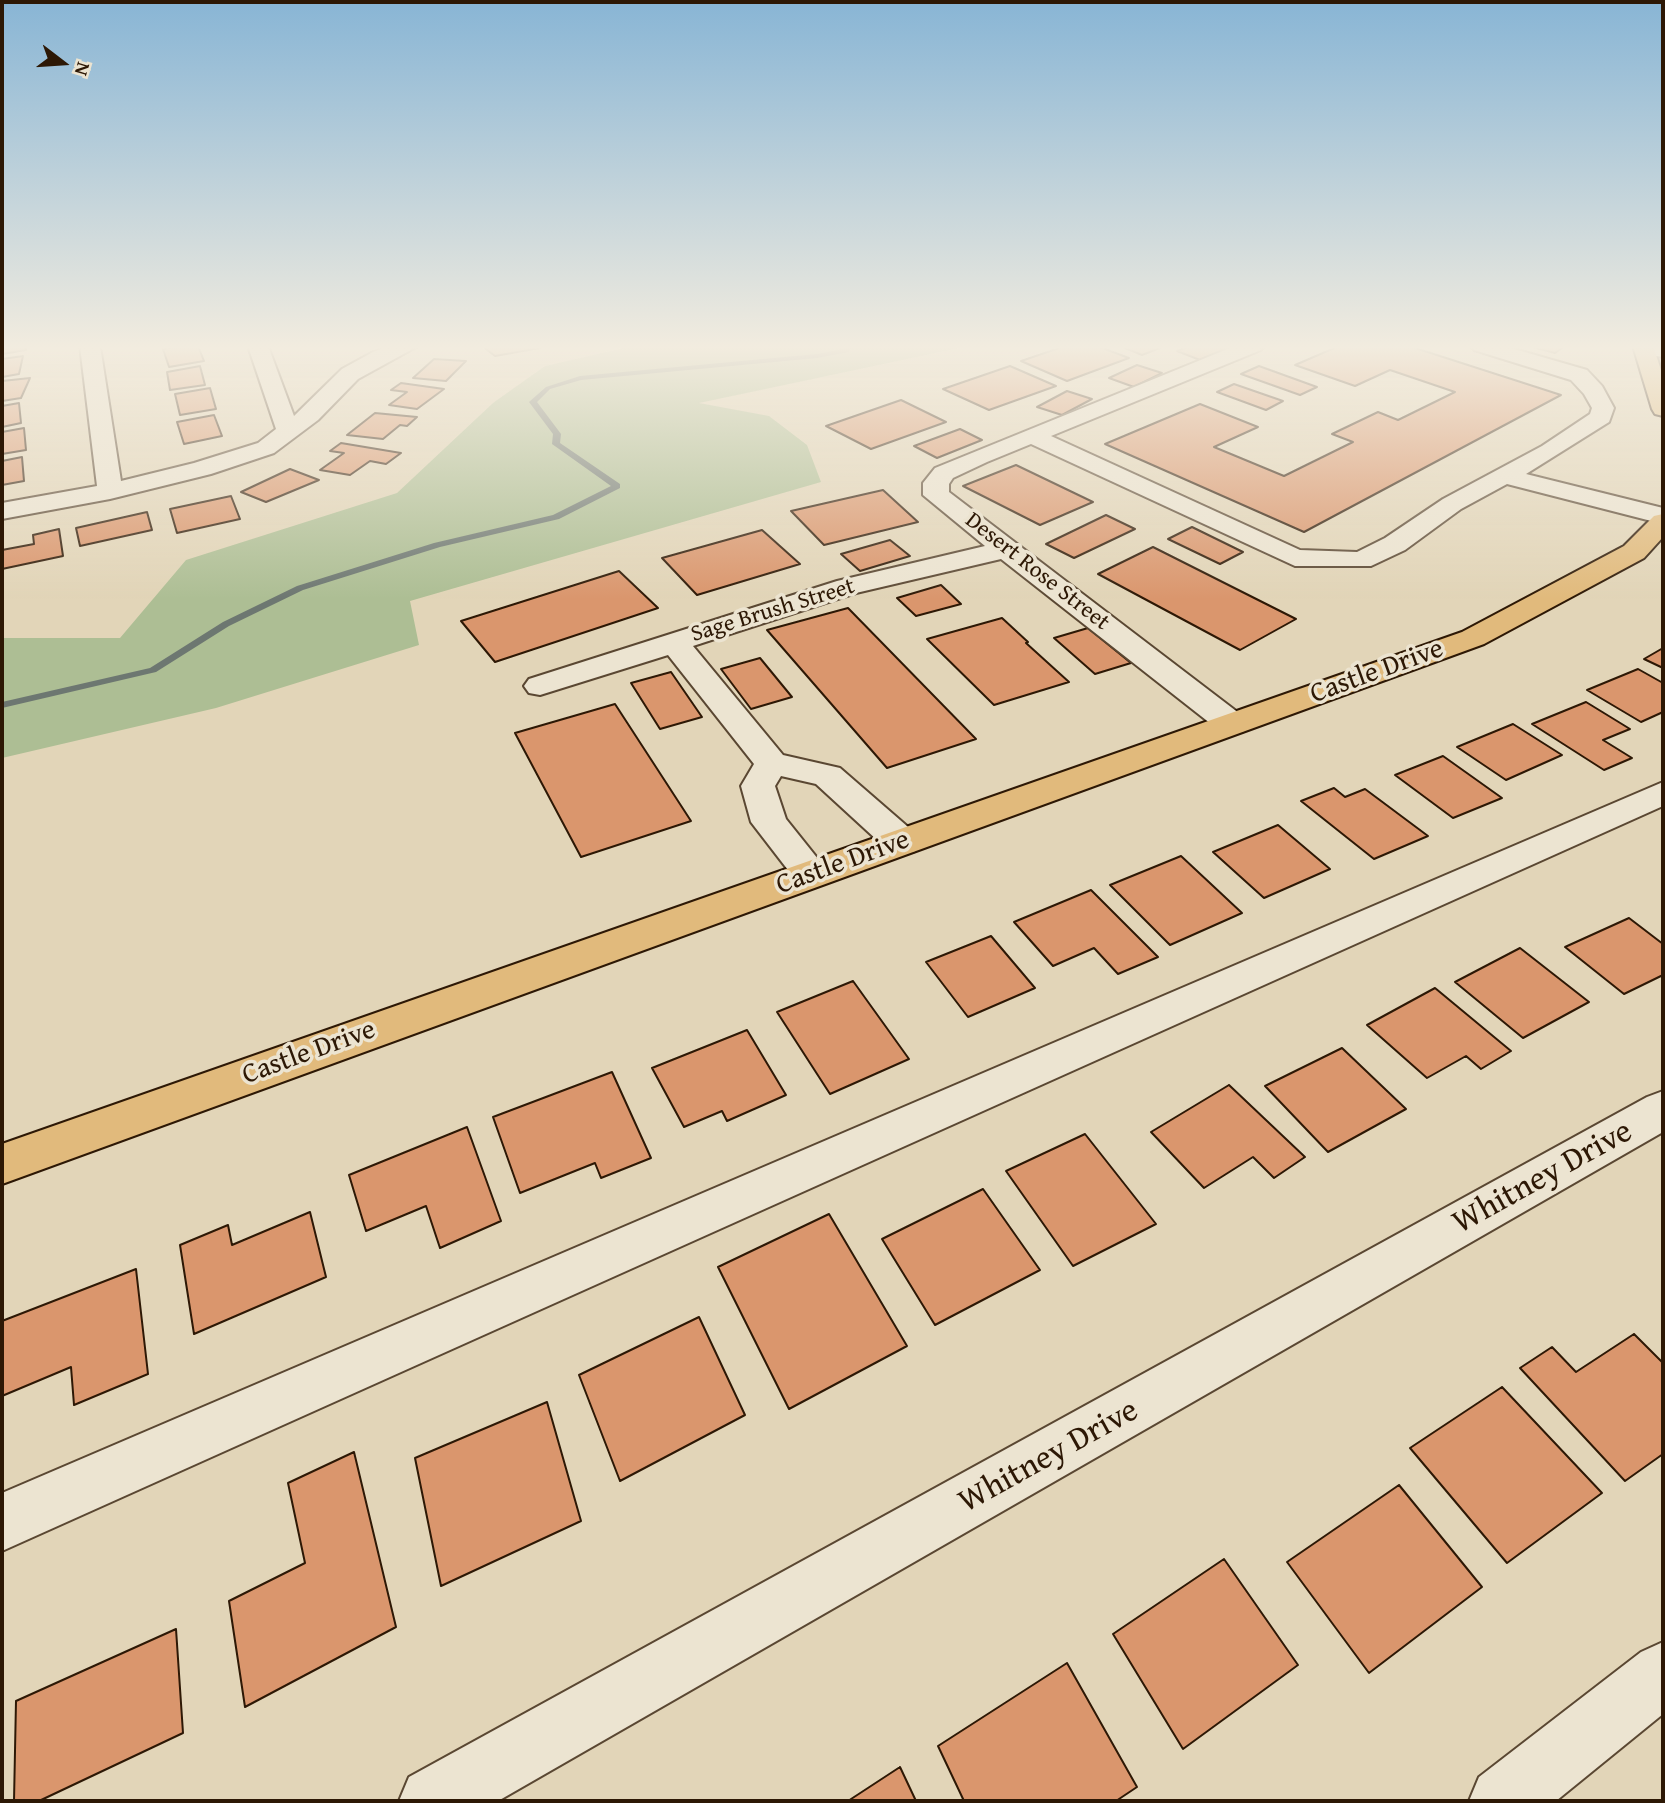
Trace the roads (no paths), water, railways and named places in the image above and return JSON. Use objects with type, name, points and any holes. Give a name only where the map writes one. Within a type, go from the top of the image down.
[{"type":"main road","name":"Castle Drive","points":[[2,1164],[1473,638],[1634,552],[1663,522]]},
{"type":"street","points":[[102,430],[110,491]]},
{"type":"street","points":[[1032,436],[1046,430]]},
{"type":"street","points":[[1032,436],[1229,525],[1294,558],[1325,562],[1361,561],[1395,544],[1452,504],[1585,430]]},
{"type":"street","points":[[2,511],[110,491],[202,469],[266,448],[288,431]]},
{"type":"street","name":"Desert Rose Street","points":[[1032,436],[944,473],[936,483],[936,495],[1232,724]]},
{"type":"street","points":[[1514,471],[1643,513],[1663,514]]},
{"type":"street","name":"Sage Brush Street","points":[[540,686],[847,587],[1009,549]]},
{"type":"street","points":[[673,641],[771,763],[828,776],[902,842]]},
{"type":"street","points":[[771,763],[758,786],[769,822],[811,874]]},
{"type":"street","points":[[2,1522],[1663,793]]},
{"type":"street","name":"Whitney Drive","points":[[433,1801],[1663,1110]]},
{"type":"street","points":[[1503,1801],[1663,1674]]},
{"type":"waterway","points":[[2,705],[153,670],[226,624],[300,588],[437,545],[556,517],[617,486],[556,444],[557,434],[554,430]]}]
